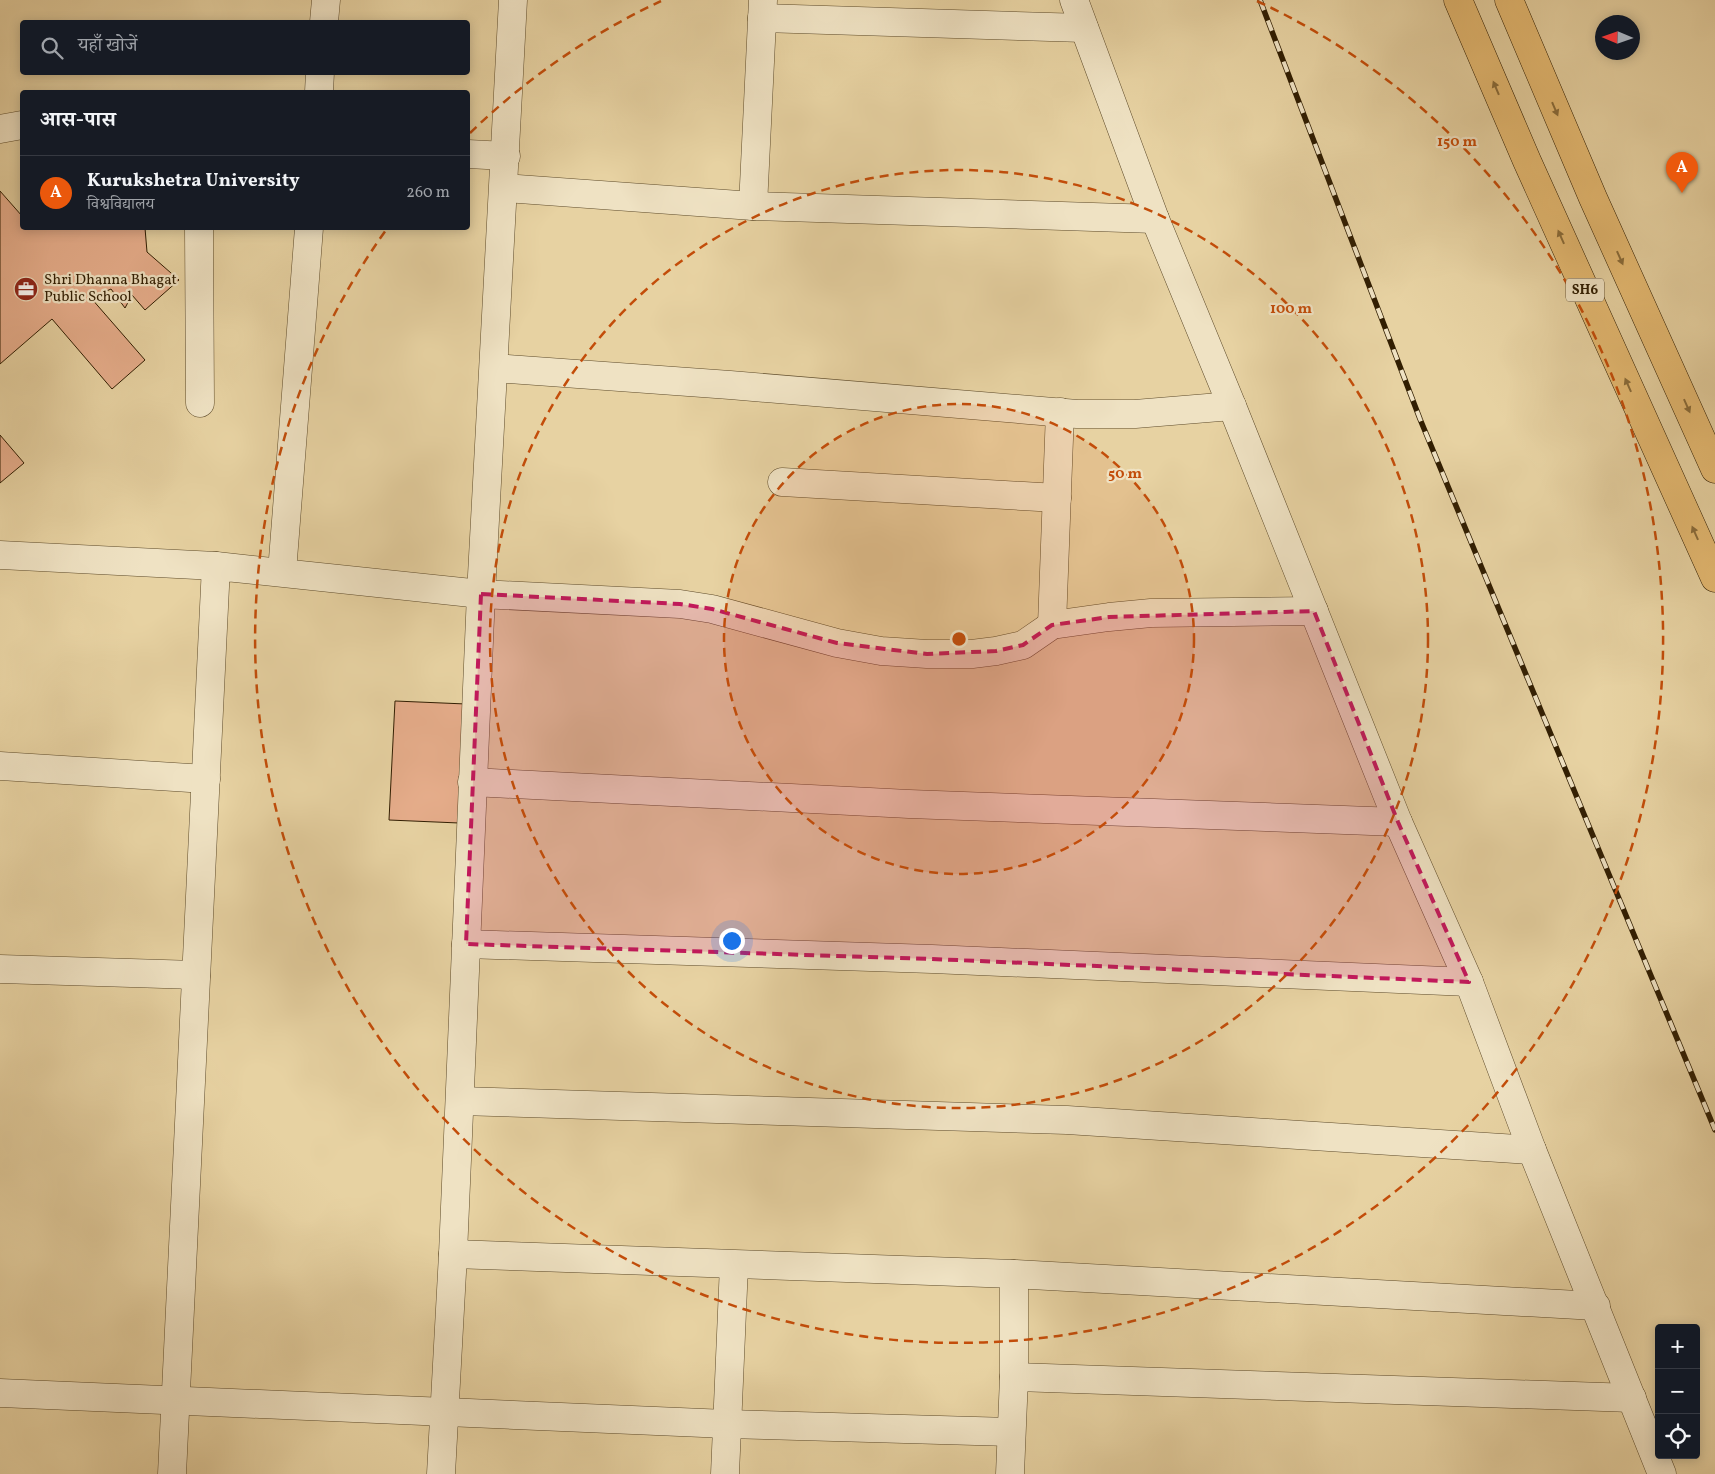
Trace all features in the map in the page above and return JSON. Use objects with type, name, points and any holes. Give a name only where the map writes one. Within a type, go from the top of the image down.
[{"type":"main road","name":"SH6","points":[[1458,0],[1527,161],[1715,578]]},
{"type":"main road","points":[[1509,0],[1593,198],[1715,469]]},
{"type":"street","points":[[324,20],[326,0]]},
{"type":"street","points":[[441,1474],[460,1101],[481,594],[513,0]]},
{"type":"street","points":[[1074,0],[1155,219],[1232,406],[1398,822],[1469,982],[1532,1150],[1662,1474]]},
{"type":"street","points":[[753,206],[762,9],[1084,28]]},
{"type":"street","points":[[319,90],[320,75]]},
{"type":"street","points":[[0,129],[20,125]]},
{"type":"street","points":[[470,154],[506,156]]},
{"type":"street","points":[[504,188],[753,206],[1155,219]]},
{"type":"street","points":[[199,230],[200,403]]},
{"type":"street","points":[[282,572],[309,230]]},
{"type":"street","points":[[494,368],[1060,412],[1135,414],[1232,406]]},
{"type":"street","points":[[1052,625],[1060,412]]},
{"type":"street","points":[[782,482],[1057,498]]},
{"type":"street","points":[[0,555],[216,566],[481,594],[680,604],[712,608],[837,643],[881,651],[927,654],[972,654],[996,651],[1023,645],[1052,625],[1108,617],[1151,614],[1314,611]]},
{"type":"street","points":[[172,1474],[216,566]]},
{"type":"street","points":[[0,766],[206,780]]},
{"type":"street","points":[[472,782],[909,804],[1398,822]]},
{"type":"street","points":[[466,944],[932,959],[1469,982]]},
{"type":"street","points":[[0,969],[196,974]]},
{"type":"street","points":[[460,1101],[1066,1120],[1532,1150]]},
{"type":"street","points":[[453,1254],[1014,1274],[1596,1306]]},
{"type":"street","points":[[725,1474],[734,1265]]},
{"type":"street","points":[[1010,1474],[1014,1377],[1014,1274]]},
{"type":"street","points":[[1014,1377],[1632,1398]]},
{"type":"street","points":[[0,1393],[727,1424],[1011,1432]]},
{"type":"highlighted area","points":[[481,594],[680,604],[712,609],[837,643],[927,654],[996,651],[1023,645],[1052,625],[1109,617],[1314,611],[1398,822],[1469,982],[932,959],[466,944]]},
{"type":"building","points":[[0,191],[20,214],[20,230],[145,230],[147,252],[179,280],[145,310],[132,295],[125,308],[111,289],[91,298],[145,360],[112,389],[52,319],[0,364]]},
{"type":"building","points":[[0,435],[24,463],[0,483]]},
{"type":"building","points":[[395,701],[466,704],[459,823],[389,820]]},
{"type":"railway","points":[[1260,0],[1420,419],[1715,1130]]},
{"type":"place","name":"Kurukshetra University","points":[[1682,193]]},
{"type":"place","name":"Shri Dhanna Bhagat Public School","points":[[26,289]]}]
